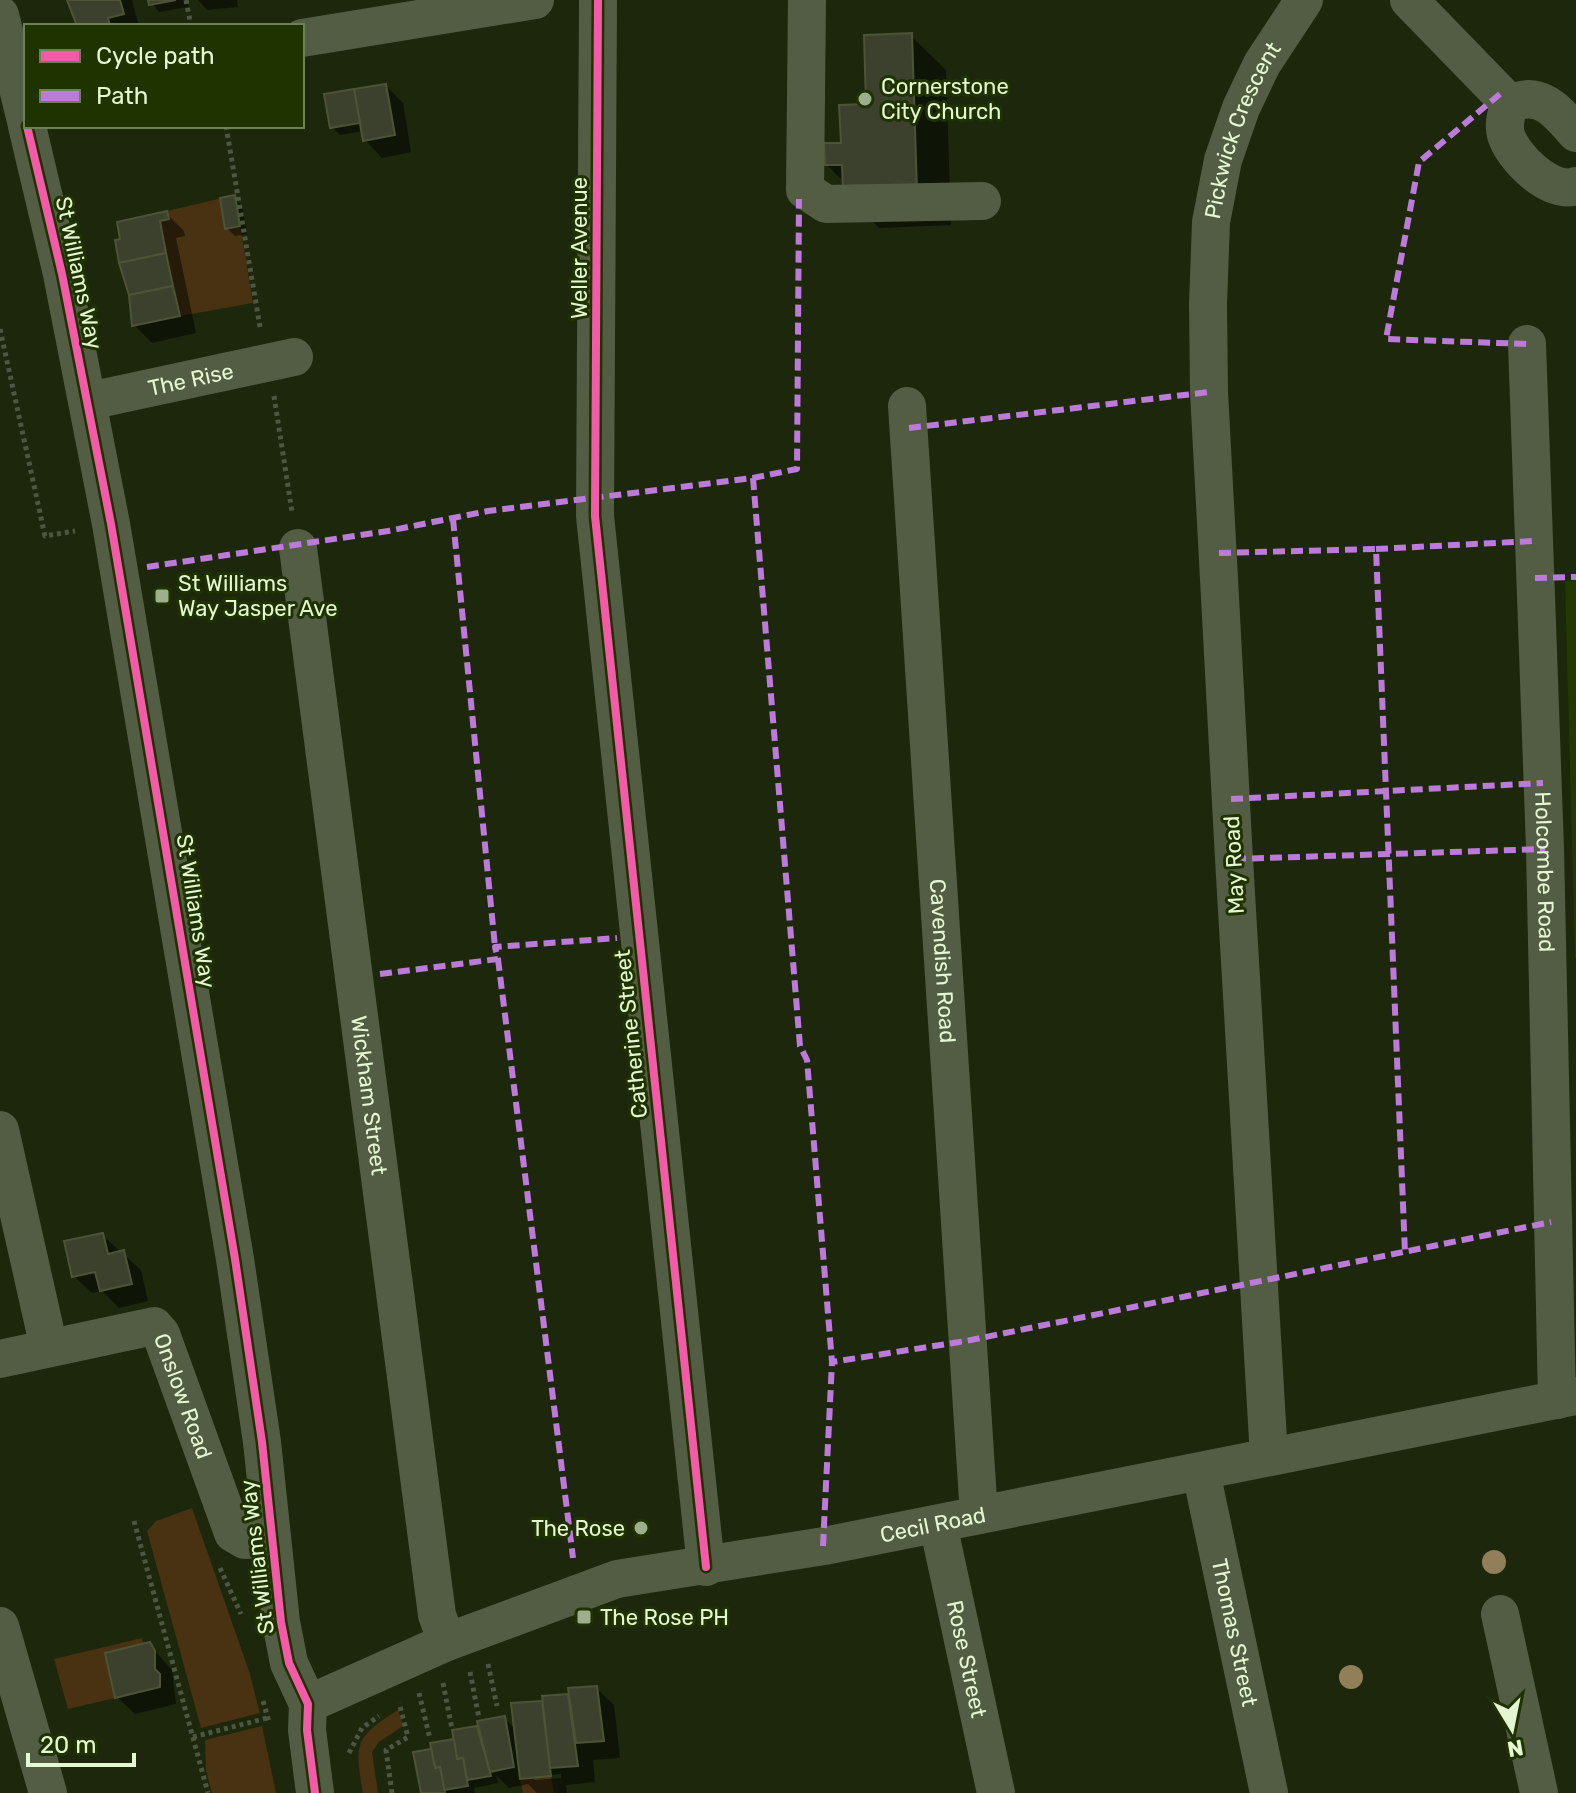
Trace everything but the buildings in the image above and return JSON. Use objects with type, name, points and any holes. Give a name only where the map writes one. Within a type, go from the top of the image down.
[{"type":"street","points":[[304,38],[535,0]]},
{"type":"street","name":"Weller Avenue","points":[[595,497],[598,0]]},
{"type":"street","points":[[807,0],[805,190],[826,204],[982,201]]},
{"type":"street","name":"Pickwick Crescent","points":[[1209,272],[1215,190],[1232,133],[1262,64],[1304,0]]},
{"type":"street","points":[[1409,0],[1510,104]]},
{"type":"street","name":"St Williams Way","points":[[0,15],[24,104]]},
{"type":"street","points":[[1510,104],[1527,99],[1544,102],[1576,133]]},
{"type":"street","points":[[1510,104],[1505,125],[1511,145],[1551,186],[1563,189],[1576,186]]},
{"type":"street","name":"St Williams Way","points":[[29,128],[89,401],[111,524],[235,1259],[288,1658],[308,1704]]},
{"type":"street","name":"May Road","points":[[1209,272],[1209,392],[1269,1457]]},
{"type":"street","name":"Holcombe Road","points":[[1527,344],[1566,1398]]},
{"type":"street","name":"The Rise","points":[[89,401],[276,361]]},
{"type":"street","name":"Cavendish Road","points":[[907,406],[979,1515]]},
{"type":"street","name":"Catherine Street","points":[[595,497],[706,1567]]},
{"type":"street","name":"Wickham Street","points":[[295,533],[437,1615],[451,1668]]},
{"type":"street","points":[[0,1130],[49,1348]]},
{"type":"street","name":"Onslow Road","points":[[0,1359],[156,1328],[233,1533],[245,1540],[272,1539]]},
{"type":"street","name":"Cecil Road","points":[[308,1704],[451,1668],[605,1582],[706,1567],[938,1524],[1566,1398]]},
{"type":"street","name":"Thomas Street","points":[[1201,1472],[1269,1793]]},
{"type":"street","name":"Rose Street","points":[[938,1524],[996,1793]]},
{"type":"street","points":[[1500,1614],[1539,1793]]},
{"type":"street","points":[[0,1626],[48,1793]]},
{"type":"street","points":[[308,1704],[307,1730],[315,1793]]},
{"type":"path","points":[[186,0],[191,24]]},
{"type":"path","points":[[226,128],[276,361],[295,533]]},
{"type":"path","points":[[0,329],[45,536],[111,524]]},
{"type":"path","points":[[134,1521],[208,1793]]},
{"type":"path","points":[[215,1559],[231,1586],[244,1624]]},
{"type":"path","points":[[430,1739],[416,1693],[451,1668],[488,1657],[497,1706]]},
{"type":"path","points":[[451,1668],[479,1718]]},
{"type":"path","points":[[451,1668],[452,1729]]},
{"type":"path","points":[[193,1737],[267,1718],[261,1690]]},
{"type":"path","points":[[348,1760],[362,1728],[406,1699]]},
{"type":"path","points":[[392,1793],[386,1750],[408,1737],[399,1703]]},
{"type":"shaded area","points":[[235,195],[253,303],[180,316],[160,221],[169,219],[167,211]]},
{"type":"shaded area","points":[[1565,581],[1576,581],[1576,958],[1575,958]]},
{"type":"shaded area","points":[[192,1508],[249,1671],[260,1713],[201,1728],[147,1531],[156,1521]]},
{"type":"shaded area","points":[[142,1638],[143,1644],[105,1653],[115,1698],[68,1709],[54,1659]]},
{"type":"shaded area","points":[[398,1710],[403,1726],[379,1742],[372,1752],[378,1793],[363,1793],[359,1763],[361,1743],[373,1727]]},
{"type":"shaded area","points":[[262,1726],[276,1793],[212,1793],[206,1770],[205,1740]]},
{"type":"shaded area","points":[[551,1776],[554,1793],[523,1793],[520,1779]]},
{"type":"marked path","points":[[1500,94],[1419,162],[1386,339],[1527,344]]},
{"type":"marked path","points":[[147,567],[388,531],[488,511],[753,478],[797,469],[799,199]]},
{"type":"marked path","points":[[909,428],[1209,392]]},
{"type":"marked path","points":[[753,478],[800,1046],[807,1060],[832,1362],[966,1341],[1551,1222]]},
{"type":"marked path","points":[[453,519],[495,947]]},
{"type":"marked path","points":[[1376,549],[1534,541]]},
{"type":"marked path","points":[[1219,553],[1376,549],[1405,1253]]},
{"type":"marked path","points":[[1535,578],[1576,577]]},
{"type":"marked path","points":[[1231,799],[1543,783]]},
{"type":"marked path","points":[[1234,859],[1545,849]]},
{"type":"marked path","points":[[380,974],[498,959],[495,947],[617,938]]},
{"type":"marked path","points":[[498,959],[573,1558]]},
{"type":"marked path","points":[[823,1546],[832,1362]]},
{"type":"cycle path","points":[[598,0],[595,516],[706,1567]]},
{"type":"cycle path","points":[[27,128],[62,274],[111,524],[235,1259],[262,1442],[281,1622],[289,1663],[308,1704],[307,1730],[315,1793]]},
{"type":"place","name":"Cornerstone City Church","points":[[865,99]]},
{"type":"place","name":"St Williams Way Jasper Ave","points":[[162,596]]},
{"type":"place","name":"The Rose","points":[[641,1528]]},
{"type":"place","name":"The Rose PH","points":[[584,1617]]}]
